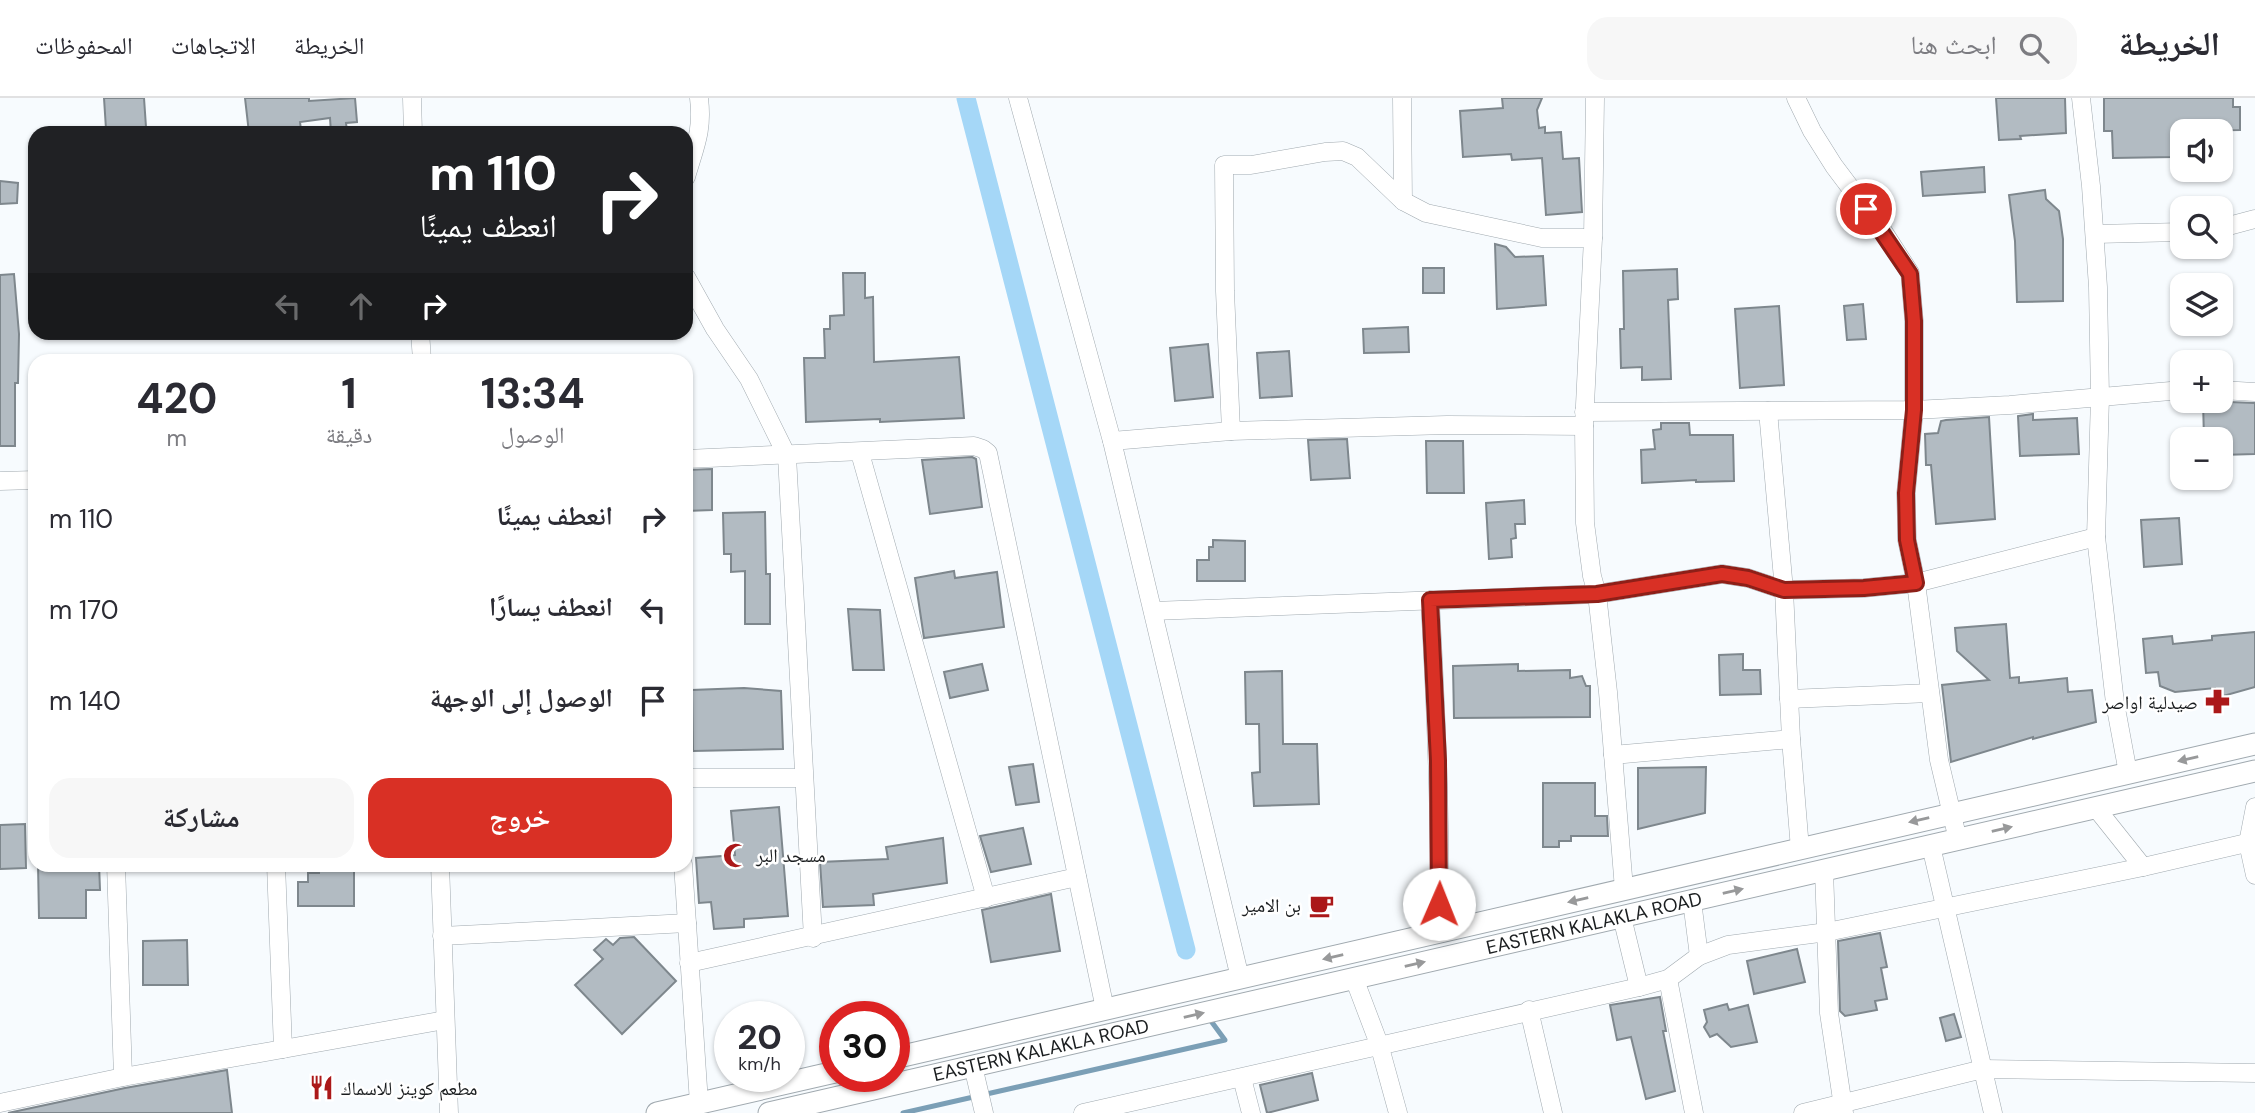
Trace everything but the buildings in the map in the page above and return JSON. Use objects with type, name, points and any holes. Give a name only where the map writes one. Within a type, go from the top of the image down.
[{"type":"street","points":[[412,98],[413,126]]},
{"type":"street","points":[[693,157],[698,143],[701,116],[699,98]]},
{"type":"street","points":[[1018,98],[1112,441],[1240,978]]},
{"type":"street","points":[[1402,98],[1402,201]]},
{"type":"street","points":[[1595,98],[1593,238],[1584,419],[1585,523],[1597,594],[1624,889]]},
{"type":"street","points":[[1796,98],[1812,131],[1834,166],[1910,274],[1914,321],[1914,410],[1906,493],[1907,540],[1916,583],[1940,760],[1958,840]]},
{"type":"street","points":[[2081,98],[2095,234],[2100,397],[2096,537],[2115,703],[2128,773]]},
{"type":"street","points":[[1231,431],[1225,291],[1224,165],[1251,165],[1343,151],[1357,158],[1402,201],[1426,213],[1542,239],[1593,238]]},
{"type":"street","points":[[2233,225],[2255,219]]},
{"type":"street","points":[[2095,234],[2170,232]]},
{"type":"street","points":[[693,290],[715,329],[749,379],[787,456],[813,937]]},
{"type":"street","points":[[1112,441],[1231,431],[1768,411],[1914,410],[2170,391]]},
{"type":"street","points":[[2233,391],[2255,392]]},
{"type":"street","points":[[1768,411],[1784,590],[1791,740],[1800,849]]},
{"type":"street","points":[[693,459],[974,446],[988,453],[1105,1009]]},
{"type":"street","points":[[860,453],[986,898]]},
{"type":"street","points":[[0,481],[28,481]]},
{"type":"street","points":[[1153,611],[1597,594],[1722,574],[1748,578],[1784,590],[1864,588],[1916,583],[2096,537]]},
{"type":"street","points":[[1430,600],[1439,774],[1439,932]]},
{"type":"street","points":[[1789,699],[1930,693]]},
{"type":"street","points":[[1613,755],[1791,740]]},
{"type":"street","name":"EASTERN KALAKLA ROAD","points":[[910,1054],[2255,744]]},
{"type":"street","name":"EASTERN KALAKLA ROAD","points":[[769,1113],[825,1107],[973,1066],[2255,771]]},
{"type":"street","points":[[693,778],[804,778]]},
{"type":"street","points":[[2255,807],[2252,842],[2255,875]]},
{"type":"street","points":[[2096,808],[2143,867]]},
{"type":"street","points":[[1083,1113],[1103,1111],[1379,1044],[1639,987],[1668,979],[1699,956],[1728,945],[1826,932],[2252,842]]},
{"type":"street","points":[[1931,846],[1993,1113]]},
{"type":"street","points":[[1824,870],[1829,1013],[1843,1108]]},
{"type":"street","points":[[116,872],[123,1077]]},
{"type":"street","points":[[276,872],[283,1049]]},
{"type":"street","points":[[440,872],[449,1113]]},
{"type":"street","points":[[684,872],[699,1103]]},
{"type":"street","points":[[690,963],[1077,877]]},
{"type":"street","points":[[1692,901],[1699,956]]},
{"type":"street","points":[[1622,917],[1639,987]]},
{"type":"street","points":[[442,936],[687,923]]},
{"type":"street","points":[[1354,978],[1379,1044],[1398,1113]]},
{"type":"street","points":[[1668,979],[1694,1113]]},
{"type":"street","points":[[1529,1010],[1553,1113]]},
{"type":"street","points":[[0,1103],[123,1077],[445,1020]]},
{"type":"street","points":[[973,1066],[984,1113]]},
{"type":"street","points":[[1803,1113],[1843,1108],[1983,1069],[2255,1073]]},
{"type":"street","points":[[657,1113],[819,1076]]},
{"type":"street","points":[[1242,1077],[1251,1113]]},
{"type":"waterway","points":[[966,98],[1186,950]]},
{"type":"waterway","points":[[903,1113],[1225,1040],[1211,1021]]},
{"type":"place","name":"صيدلية اواصر","points":[[2218,702]]},
{"type":"place","name":"مسجد البر","points":[[736,855]]},
{"type":"place","name":"بن الامير","points":[[1321,905]]},
{"type":"place","name":"مطعم كوينز للاسماك","points":[[321,1088]]},
{"type":"route","points":[[1439,904],[1438,761],[1430,600],[1597,594],[1722,574],[1748,578],[1784,590],[1864,588],[1916,583],[1907,540],[1906,493],[1914,410],[1914,321],[1910,274],[1866,209]]}]
